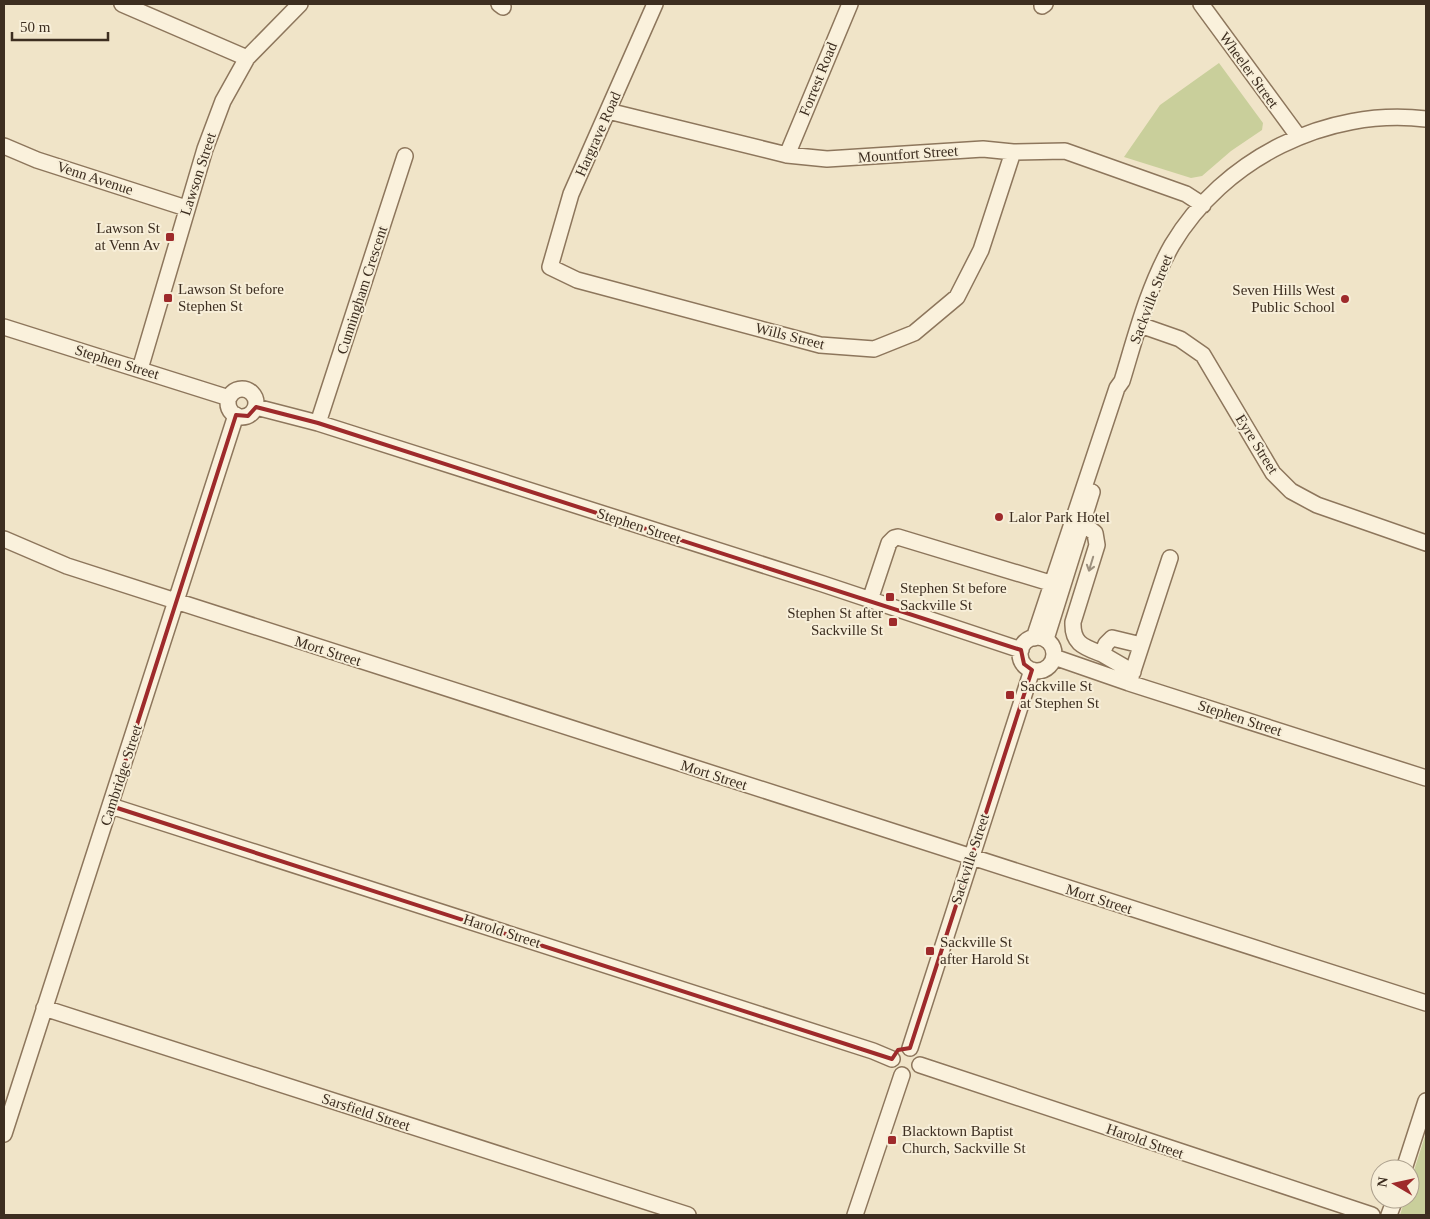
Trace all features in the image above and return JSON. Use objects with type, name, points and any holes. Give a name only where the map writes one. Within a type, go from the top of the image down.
[{"type":"street","points":[[122,4],[247,58]]},
{"type":"street","name":"Lawson Street","points":[[140,369],[204,149],[223,101],[247,58],[300,4]]},
{"type":"street","name":"Hargrave Road","points":[[550,267],[571,194],[655,4]]},
{"type":"street","name":"Forrest Road","points":[[787,155],[850,4]]},
{"type":"street","name":"Wheeler Street","points":[[1201,4],[1298,136]]},
{"type":"street","name":"Mountfort Street","points":[[608,111],[787,155],[826,159],[983,149],[1013,152],[1065,151],[1186,194],[1203,205]]},
{"type":"street","name":"Sackville Street","points":[[1040,638],[1116,388],[1122,380],[1156,278],[1172,246],[1203,205],[1245,166],[1298,136],[1354,121],[1393,118],[1426,119]]},
{"type":"street","name":"Venn Avenue","points":[[4,146],[36,160],[186,208]]},
{"type":"street","name":"Wills Street","points":[[550,267],[577,280],[820,345],[874,349],[914,333],[958,297],[981,250],[1013,152]]},
{"type":"street","name":"Cunningham Crescent","points":[[318,423],[405,156]]},
{"type":"street","name":"Eyre Street","points":[[1140,325],[1180,339],[1203,355],[1273,473],[1291,491],[1317,505],[1426,543]]},
{"type":"street","name":"Stephen Street","points":[[4,327],[230,398]]},
{"type":"street","name":"Sackville Street","points":[[1056,585],[1082,523],[1123,390],[1122,380]]},
{"type":"street","points":[[246,389],[255,398],[256,407],[248,416],[236,415],[229,407],[230,398],[237,390],[246,389]]},
{"type":"street","name":"Stephen Street","points":[[256,407],[318,423],[1021,650]]},
{"type":"street","name":"Cambridge Street","points":[[5,1127],[111,806],[236,415]]},
{"type":"street","points":[[1082,523],[1095,533],[1097,545],[1073,622],[1075,640],[1080,646],[1102,654],[1131,677],[1170,558]]},
{"type":"street","name":"Mort Street","points":[[4,538],[67,566],[176,602],[1426,1003]]},
{"type":"street","points":[[870,600],[889,543],[894,538],[1056,585]]},
{"type":"street","points":[[1040,638],[1053,647],[1054,657],[1046,669],[1032,670],[1022,660],[1021,650],[1026,642],[1040,638]]},
{"type":"street","points":[[1102,654],[1106,644],[1112,638],[1141,645]]},
{"type":"street","name":"Stephen Street","points":[[1054,657],[1131,677],[1426,778]]},
{"type":"street","name":"Sackville Street","points":[[910,1048],[970,857],[1032,670]]},
{"type":"street","name":"Harold Street","points":[[111,806],[873,1051],[892,1059]]},
{"type":"street","name":"Sarsfield Street","points":[[44,1008],[688,1215]]},
{"type":"street","points":[[910,1048],[917,1053],[920,1064],[915,1072],[902,1076],[895,1071],[892,1059],[898,1050],[910,1048]]},
{"type":"street","name":"Harold Street","points":[[920,1064],[1372,1215]]},
{"type":"street","points":[[855,1215],[902,1076]]},
{"type":"street","points":[[1407,1159],[1426,1101]]},
{"type":"highlighted area","points":[[256,407],[318,423],[1021,650],[1024,664],[1032,670],[910,1048],[898,1050],[892,1059],[111,806],[236,415],[248,416]]},
{"type":"green space","points":[[1219,63],[1263,123],[1262,130],[1231,151],[1202,176],[1191,178],[1124,157],[1160,105]]},
{"type":"green space","points":[[1426,1133],[1426,1215],[1400,1215],[1402,1209],[1420,1209],[1420,1159],[1418,1159]]},
{"type":"place","name":"Lawson St at Venn Av","points":[[170,237]]},
{"type":"place","name":"Lawson St before Stephen St","points":[[168,298]]},
{"type":"place","name":"Seven Hills West Public School","points":[[1345,299]]},
{"type":"place","name":"Lalor Park Hotel","points":[[999,517]]},
{"type":"place","name":"Stephen St before Sackville St","points":[[890,597]]},
{"type":"place","name":"Stephen St after Sackville St","points":[[893,622]]},
{"type":"place","name":"Sackville St at Stephen St","points":[[1010,695]]},
{"type":"place","name":"Sackville St after Harold St","points":[[930,951]]},
{"type":"place","name":"Blacktown Baptist Church, Sackville St","points":[[892,1140]]}]
